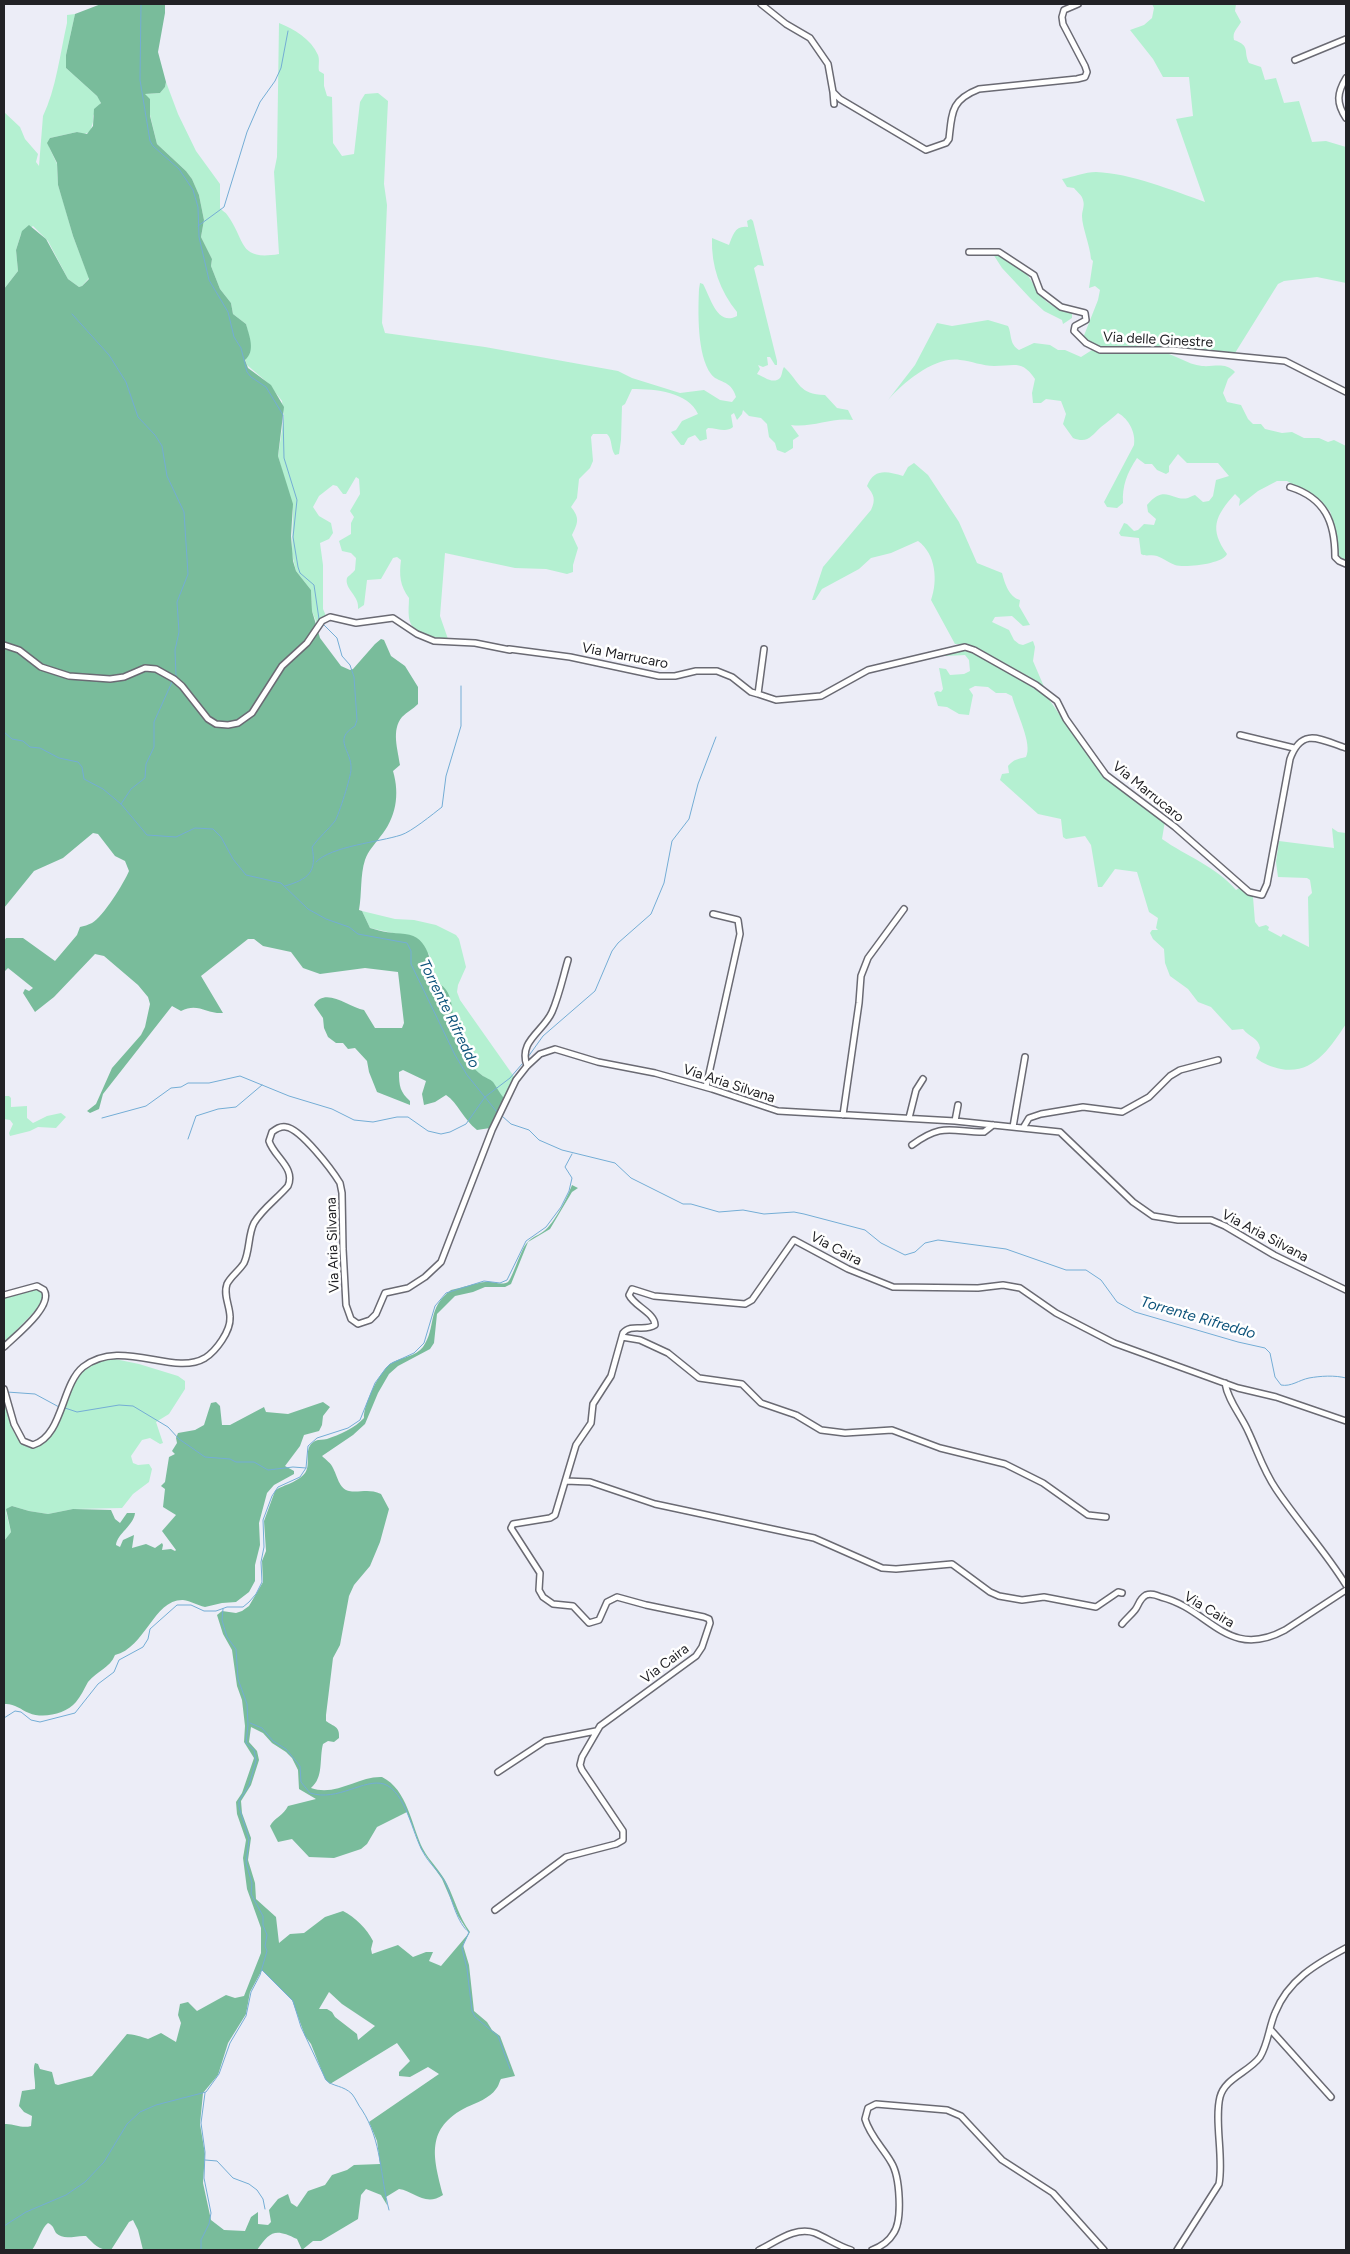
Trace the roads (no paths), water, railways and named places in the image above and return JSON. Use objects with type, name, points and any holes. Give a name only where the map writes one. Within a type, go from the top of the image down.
[{"type":"street","points":[[761,4],[786,24],[810,38],[828,64],[834,104]]},
{"type":"street","points":[[833,92],[840,99],[919,147],[926,150],[934,148],[946,143],[949,139],[954,108],[967,94],[979,89],[1084,77],[1087,72],[1085,66],[1063,24],[1062,17],[1064,10],[1078,4]]},
{"type":"street","points":[[1295,60],[1307,57],[1346,39]]},
{"type":"street","points":[[1346,78],[1339,93],[1338,101],[1346,118]]},
{"type":"street","name":"Via delle Ginestre","points":[[969,252],[999,252],[1034,275],[1040,291],[1061,307],[1085,313],[1086,320],[1075,326],[1074,331],[1092,347],[1106,351],[1172,350],[1285,361],[1346,392]]},
{"type":"street","points":[[1290,487],[1306,494],[1326,510],[1335,542],[1335,557],[1339,562],[1346,564]]},
{"type":"street","name":"Via Marrucaro","points":[[4,645],[19,650],[45,669],[69,676],[124,677],[145,668],[156,669],[182,686],[208,719],[224,725],[238,723],[252,713],[282,666],[307,643],[320,623],[330,616],[356,623],[393,618],[417,634],[434,641],[475,643],[510,650],[570,657],[659,676],[675,676],[696,671],[717,672],[732,677],[751,692],[776,700],[820,696],[868,670],[965,647],[974,650],[1036,685],[1057,701],[1066,719],[1106,775],[1175,827],[1240,884],[1256,895],[1262,895],[1265,891],[1271,872],[1290,759],[1294,748]]},
{"type":"street","points":[[505,646],[510,650]]},
{"type":"street","points":[[758,694],[764,650]]},
{"type":"street","points":[[1240,735],[1294,748],[1308,738],[1316,738],[1346,748]]},
{"type":"street","points":[[843,1115],[861,976],[868,958],[904,909]]},
{"type":"street","points":[[706,1087],[740,934],[738,920],[713,914]]},
{"type":"street","name":"Via Aria Silvana","points":[[526,1066],[524,1059],[526,1051],[532,1036],[551,1014],[568,960]]},
{"type":"street","name":"Via Aria Silvana","points":[[4,1389],[18,1434],[23,1441],[34,1445],[43,1440],[51,1429],[76,1373],[94,1361],[124,1355],[188,1362],[203,1359],[212,1352],[229,1326],[230,1316],[226,1287],[246,1259],[254,1223],[288,1186],[290,1181],[288,1170],[269,1141],[272,1132],[282,1127],[290,1128],[300,1135],[340,1183],[342,1193],[342,1249],[346,1305],[349,1316],[354,1322],[358,1324],[368,1322],[376,1314],[385,1293],[411,1287],[444,1257],[492,1130],[511,1091],[526,1066],[546,1050],[559,1049],[598,1062],[656,1073],[706,1087],[778,1112],[956,1121],[1060,1132],[1133,1202],[1153,1216],[1178,1220],[1210,1220],[1225,1226],[1274,1255],[1346,1290]]},
{"type":"street","points":[[1013,1127],[1025,1057]]},
{"type":"street","points":[[1023,1128],[1029,1118],[1040,1114],[1083,1107],[1122,1112],[1149,1097],[1170,1076],[1180,1070],[1218,1060]]},
{"type":"street","points":[[909,1118],[916,1090],[923,1079]]},
{"type":"street","points":[[956,1121],[958,1105]]},
{"type":"street","name":"Via Aria Silvana","points":[[912,1145],[940,1130],[960,1129],[984,1132],[993,1126]]},
{"type":"street","name":"Via Caira","points":[[495,1910],[566,1857],[616,1844],[623,1840],[622,1831],[580,1768],[582,1757],[596,1732],[630,1703],[696,1656],[702,1647],[710,1621],[704,1616],[646,1606],[618,1597],[607,1602],[599,1620],[589,1624],[573,1606],[553,1604],[543,1597],[539,1590],[540,1573],[511,1527],[513,1524],[554,1516],[559,1507],[577,1442],[591,1423],[593,1404],[610,1376],[622,1336],[628,1329],[652,1328],[655,1325],[652,1318],[632,1301],[629,1295],[632,1289],[654,1296],[745,1304],[752,1300],[794,1240],[848,1269],[893,1287],[908,1289],[1004,1286],[1020,1288],[1056,1313],[1114,1343],[1225,1383],[1276,1397],[1346,1421]]},
{"type":"street","points":[[4,1295],[37,1286],[44,1290],[47,1296],[33,1319],[4,1347]]},
{"type":"street","points":[[622,1336],[640,1340],[668,1353],[699,1378],[742,1384],[761,1402],[796,1415],[821,1430],[845,1433],[892,1430],[940,1448],[1006,1464],[1044,1483],[1088,1515],[1106,1517]]},
{"type":"street","points":[[1225,1383],[1226,1391],[1249,1431],[1260,1462],[1276,1490],[1330,1560],[1346,1585]]},
{"type":"street","points":[[566,1482],[590,1482],[655,1504],[814,1538],[882,1568],[896,1569],[952,1564],[990,1592],[1006,1598],[1022,1600],[1044,1597],[1096,1608],[1118,1592],[1122,1593]]},
{"type":"street","name":"Via Caira","points":[[1122,1624],[1136,1609],[1141,1599],[1148,1594],[1168,1598],[1225,1634],[1247,1640],[1256,1639],[1280,1633],[1346,1590]]},
{"type":"street","points":[[498,1772],[545,1741],[596,1732]]},
{"type":"street","points":[[1177,2250],[1219,2184],[1221,2094],[1226,2086],[1249,2069],[1260,2057],[1278,2006],[1298,1979],[1314,1965],[1346,1948]]},
{"type":"street","points":[[1270,2029],[1331,2097]]},
{"type":"street","points":[[872,2250],[882,2245],[894,2234],[898,2217],[898,2186],[895,2170],[870,2132],[865,2119],[868,2108],[876,2104],[947,2110],[961,2116],[1002,2160],[1053,2193],[1104,2250]]},
{"type":"street","points":[[759,2250],[789,2235],[803,2231],[814,2233],[851,2250]]},
{"type":"waterway","points":[[141,4],[140,80],[150,141],[153,146],[179,169],[193,190],[198,207],[199,237],[209,280],[228,312],[234,337],[241,348],[247,372],[266,387],[283,415],[284,458],[297,500],[293,537],[298,567],[300,573],[314,585],[319,619]]},
{"type":"waterway","points":[[198,226],[224,207],[247,132],[260,102],[275,81],[281,68],[288,31]]},
{"type":"waterway","points":[[72,314],[109,355],[126,382],[138,417],[155,435],[162,446],[167,476],[184,512],[188,574],[177,602],[179,632],[175,650],[176,676]]},
{"type":"waterway","points":[[285,886],[305,877],[312,868],[312,847],[335,821],[351,769],[351,762],[344,741],[348,731],[355,726],[357,720],[354,677],[350,665],[342,656],[337,638],[323,624]]},
{"type":"waterway","points":[[121,804],[131,789],[145,778],[146,764],[154,747],[154,722],[172,682]]},
{"type":"waterway","points":[[316,862],[344,848],[401,835],[422,823],[442,807],[446,776],[461,726],[461,686]]},
{"type":"waterway","name":"Torrente Rifreddo","points":[[4,732],[12,739],[23,741],[30,747],[40,748],[59,758],[78,762],[82,767],[84,779],[103,789],[121,804],[147,835],[176,837],[195,828],[213,829],[221,837],[233,859],[246,875],[281,883],[308,909],[326,919],[349,927],[358,934],[407,943],[411,951],[411,964],[455,1055],[467,1075],[497,1112]]},
{"type":"waterway","points":[[528,1057],[543,1036],[595,991],[612,951],[618,943],[651,914],[664,883],[672,841],[689,819],[698,784],[716,737]]},
{"type":"waterway","points":[[102,1118],[146,1106],[171,1088],[181,1087],[188,1083],[209,1083],[240,1076],[289,1096],[332,1109],[354,1120],[373,1122],[397,1117],[408,1117],[428,1131],[441,1134],[466,1124],[485,1097],[510,1078],[522,1064]]},
{"type":"waterway","points":[[188,1139],[196,1116],[218,1109],[236,1107],[262,1085]]},
{"type":"waterway","name":"Torrente Rifreddo","points":[[502,1116],[511,1124],[529,1130],[539,1140],[562,1150],[615,1163],[631,1178],[683,1204],[691,1204],[719,1212],[743,1210],[764,1214],[794,1212],[804,1214],[865,1230],[881,1243],[905,1255],[915,1252],[925,1243],[938,1240],[1006,1249],[1066,1270],[1086,1270],[1101,1280],[1117,1302],[1135,1312],[1265,1348],[1270,1353],[1275,1377],[1281,1385],[1318,1377],[1346,1378]]},
{"type":"waterway","points":[[4,1718],[15,1711],[21,1712],[31,1720],[40,1722],[75,1713],[98,1684],[114,1672],[119,1660],[143,1647],[148,1639],[150,1629],[177,1605],[191,1605],[204,1611],[216,1611],[227,1607],[243,1607],[249,1602],[256,1594],[262,1582],[263,1520],[272,1496],[278,1487],[300,1477],[306,1468],[308,1446],[317,1438],[348,1428],[360,1420],[375,1383],[386,1368],[390,1364],[414,1353],[424,1343],[435,1306],[446,1293],[484,1281],[500,1283],[507,1280],[526,1241],[546,1227],[561,1207],[569,1191],[572,1178],[565,1167],[572,1154]]},
{"type":"waterway","points":[[7,1392],[35,1394],[59,1407]]},
{"type":"waterway","points":[[65,1408],[77,1412],[119,1405],[133,1406],[168,1427],[179,1439],[205,1457],[230,1459],[236,1462],[254,1462],[268,1470],[293,1467],[306,1468]]},
{"type":"waterway","points":[[4,2226],[26,2212],[66,2195],[85,2182],[104,2162],[127,2124],[140,2112],[156,2105],[206,2092],[219,2074],[230,2043],[246,2016],[251,1992],[260,1975],[267,1951],[265,1946],[267,1935],[263,1925],[263,1916],[251,1894],[252,1883],[246,1863],[249,1839],[239,1807],[239,1801],[249,1785],[256,1761],[254,1750],[246,1743],[248,1725],[247,1704],[238,1679],[236,1649],[227,1637],[222,1620],[223,1609]]},
{"type":"waterway","points":[[250,1723],[262,1728],[273,1741],[286,1749],[300,1766],[301,1782],[310,1793],[331,1795],[376,1783],[392,1788],[398,1795],[408,1814],[423,1852],[445,1882],[458,1918],[469,1932],[462,1948],[467,1969],[472,2011],[475,2017],[498,2036],[510,2069]]},
{"type":"waterway","points":[[262,1970],[293,2001],[301,2027],[326,2080],[352,2094],[369,2122],[380,2159],[389,2210]]},
{"type":"waterway","points":[[201,2250],[201,2240],[209,2224],[211,2213],[204,2178],[205,2152],[201,2123],[205,2093]]},
{"type":"waterway","points":[[205,2160],[217,2161],[233,2178],[249,2184],[257,2190],[263,2199],[265,2209]]}]
